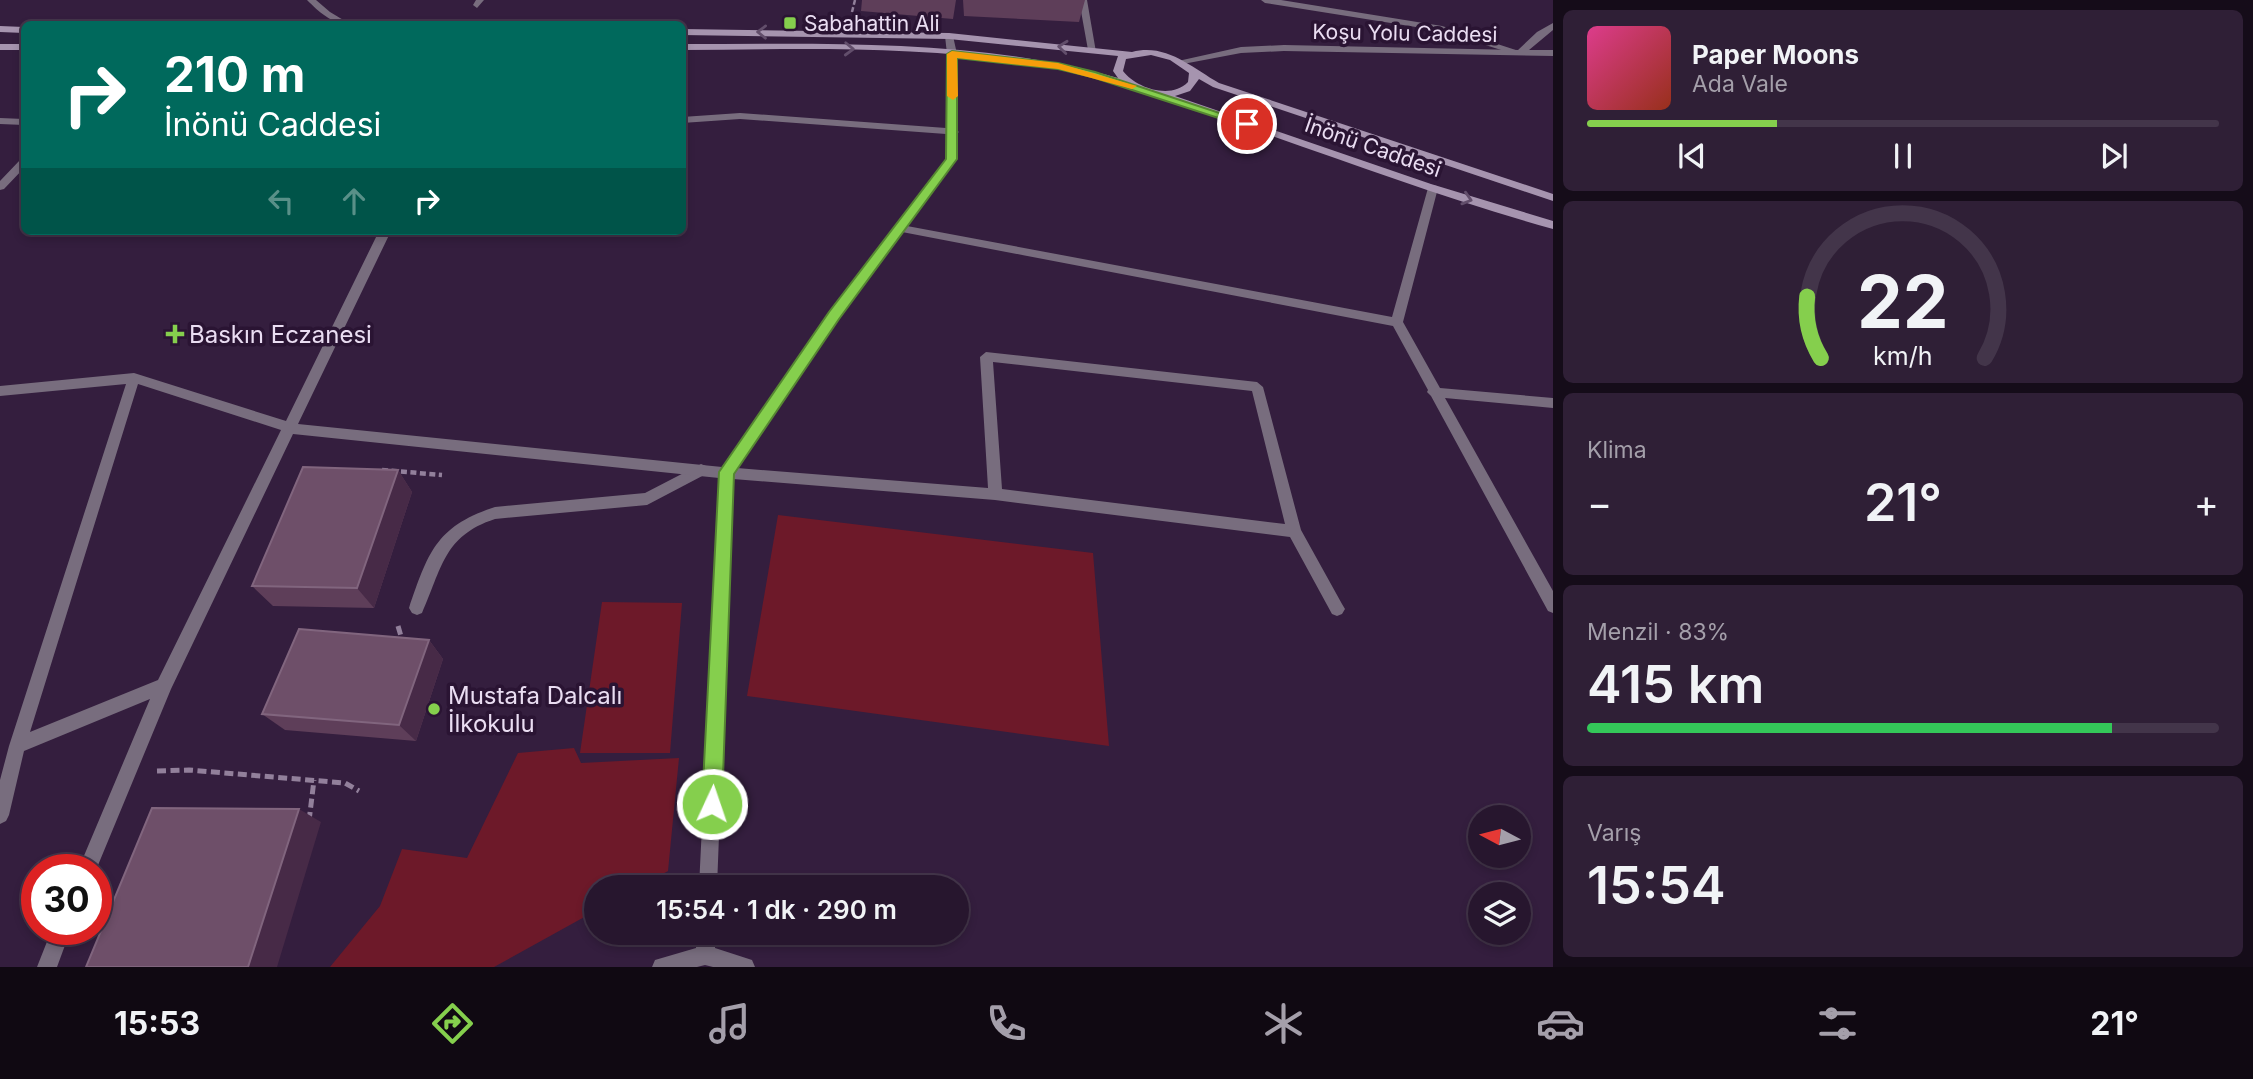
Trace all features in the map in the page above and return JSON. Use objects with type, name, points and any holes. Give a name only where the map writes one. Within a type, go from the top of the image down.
[{"type":"main road","points":[[0,29],[21,30]]},
{"type":"main road","points":[[686,32],[949,36],[1131,54],[1154,52],[1183,61]]},
{"type":"main road","points":[[0,47],[21,47]]},
{"type":"main road","name":"İnönü Caddesi","points":[[686,47],[802,47],[952,54],[1058,66],[1155,93],[1433,188],[1553,225]]},
{"type":"main road","points":[[1131,54],[1122,57],[1118,72],[1124,81],[1132,86]]},
{"type":"main road","name":"İnönü Caddesi","points":[[1183,61],[1194,72],[1216,85],[1553,198]]},
{"type":"main road","points":[[1155,93],[1176,94],[1185,90],[1195,81],[1194,72]]},
{"type":"street","points":[[311,0],[340,21]]},
{"type":"street","points":[[1083,0],[1093,50]]},
{"type":"street","points":[[1265,0],[1442,29],[1520,53],[1553,26]]},
{"type":"street","points":[[709,875],[726,472],[834,316],[951,159],[954,132],[949,36]]},
{"type":"street","name":"Koşu Yolu Caddesi","points":[[1183,61],[1257,48],[1553,53]]},
{"type":"street","points":[[686,120],[740,116],[954,132]]},
{"type":"street","points":[[0,121],[21,122]]},
{"type":"street","points":[[0,187],[21,165]]},
{"type":"street","points":[[1433,188],[1397,322],[1433,392],[1553,606]]},
{"type":"street","points":[[901,228],[1397,322]]},
{"type":"street","points":[[94,854],[164,685],[383,235]]},
{"type":"street","points":[[995,494],[986,357],[1257,387],[1294,531],[1337,609]]},
{"type":"street","points":[[0,815],[18,746],[134,378]]},
{"type":"street","points":[[0,391],[134,378],[290,428],[701,470],[995,494],[1294,531]]},
{"type":"street","points":[[1433,392],[1553,403]]},
{"type":"street","points":[[417,608],[443,543],[458,527],[476,517],[647,499],[701,470]]},
{"type":"street","points":[[18,746],[164,685]]},
{"type":"street","points":[[47,967],[56,945]]},
{"type":"street","points":[[705,945],[705,955]]},
{"type":"street","points":[[662,967],[705,955],[745,967]]},
{"type":"path","points":[[379,471],[389,468],[442,475]]},
{"type":"path","points":[[128,771],[189,770],[314,780],[345,783],[359,791]]},
{"type":"path","points":[[309,822],[314,780]]},
{"type":"shaded area","points":[[778,515],[1093,553],[1109,746],[747,696]]},
{"type":"shaded area","points":[[602,602],[682,603],[670,753],[580,753]]},
{"type":"shaded area","points":[[574,748],[581,763],[679,758],[668,871],[661,875],[584,875],[584,917],[494,967],[330,967],[380,906],[402,849],[467,858],[518,753]]},
{"type":"building","points":[[303,467],[398,470],[357,588],[252,586]]},
{"type":"building","name":"Mustafa Dalcalı İlkokulu","points":[[299,629],[429,640],[399,725],[262,714]]},
{"type":"building","points":[[152,808],[299,809],[248,967],[86,967],[95,945],[112,945],[112,904]]},
{"type":"slow traffic","points":[[953,96],[952,54],[1058,66],[1132,86]]},
{"type":"place","name":"Sabahattin Ali","points":[[790,23]]},
{"type":"place","name":"Baskın Eczanesi","points":[[175,334]]},
{"type":"place","name":"Mustafa Dalcalı İlkokulu","points":[[434,709]]},
{"type":"route","points":[[712,804],[726,472],[834,316],[951,159],[954,132],[952,54],[1058,66],[1155,93],[1247,124]]}]
